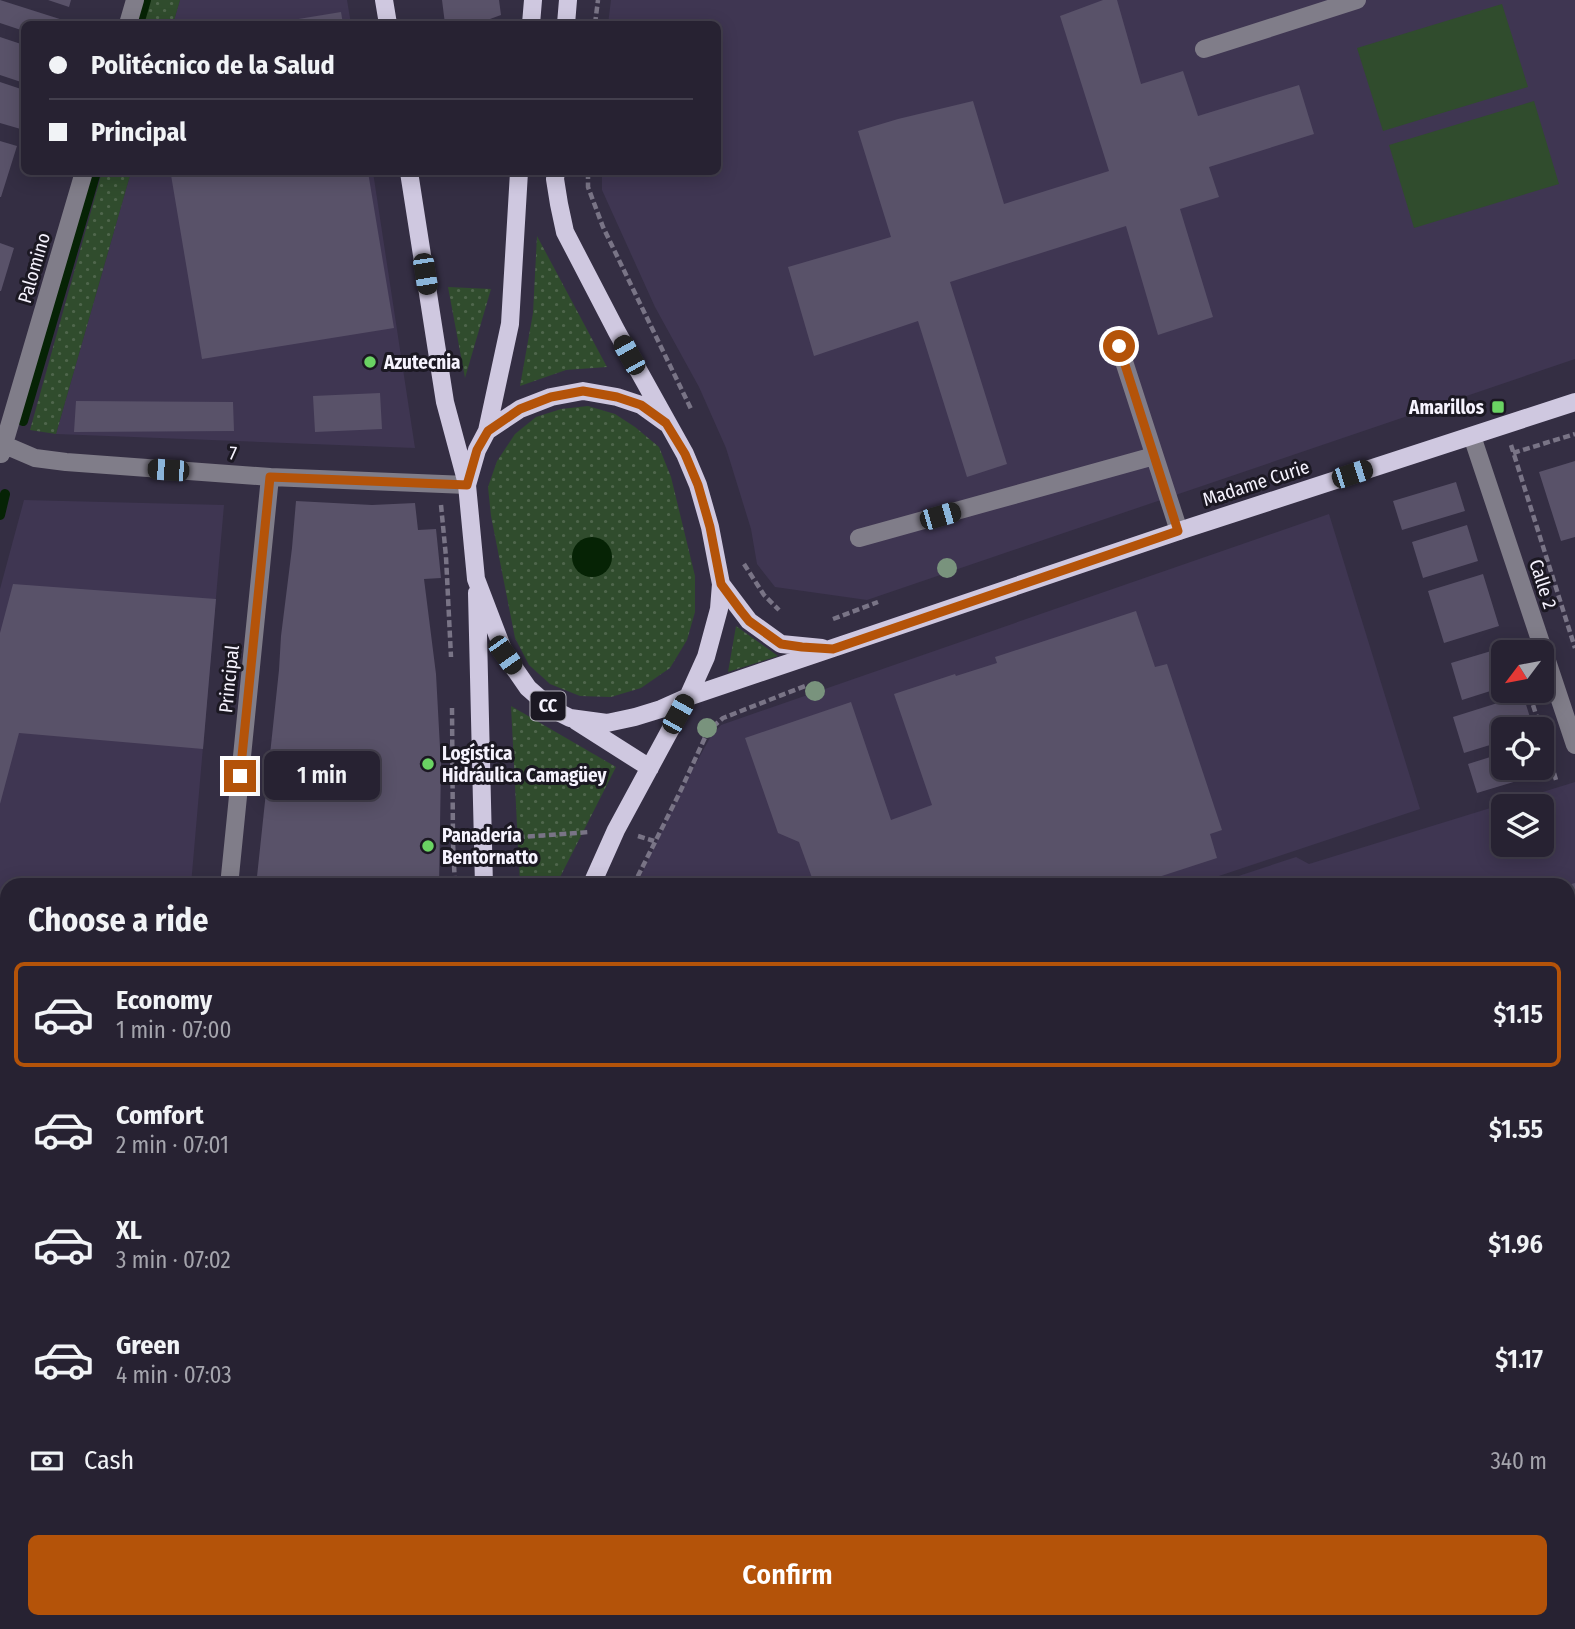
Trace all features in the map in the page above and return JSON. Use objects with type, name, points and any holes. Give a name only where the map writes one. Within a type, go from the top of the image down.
[{"type":"main road","points":[[384,0],[388,21]]},
{"type":"main road","points":[[531,21],[533,0]]},
{"type":"main road","points":[[566,21],[568,0]]},
{"type":"main road","points":[[410,175],[445,402],[467,485]]},
{"type":"main road","name":"CC","points":[[484,878],[476,579],[467,485],[477,450],[488,431],[510,324],[519,175]]},
{"type":"main road","points":[[556,175],[565,232],[685,454],[698,485],[710,527],[721,584],[719,609],[706,657],[616,830],[595,878]]},
{"type":"main road","points":[[488,431],[520,409],[551,397],[583,391],[617,397],[641,405],[666,423]]},
{"type":"main road","name":"Madame Curie","points":[[688,696],[1178,531],[1575,402]]},
{"type":"main road","name":"CC","points":[[476,579],[505,655],[528,688],[552,709],[570,718],[607,723],[635,718],[688,696]]},
{"type":"main road","name":"Madame Curie","points":[[721,584],[749,621],[781,644],[833,649]]},
{"type":"main road","points":[[570,718],[650,768]]},
{"type":"street","points":[[129,21],[135,0]]},
{"type":"street","points":[[1204,49],[1357,0]]},
{"type":"street","name":"Palomino","points":[[1,449],[83,175]]},
{"type":"street","points":[[1119,346],[1178,531]]},
{"type":"street","name":"Calle 2","points":[[1472,436],[1575,745]]},
{"type":"street","name":"7","points":[[1,449],[66,463],[270,477],[467,485]]},
{"type":"street","points":[[859,538],[1154,456]]},
{"type":"street","name":"Principal","points":[[230,878],[270,477]]},
{"type":"path","points":[[595,21],[598,0]]},
{"type":"path","points":[[588,175],[588,187],[603,227],[696,419]]},
{"type":"path","points":[[1504,425],[1575,648]]},
{"type":"path","points":[[1513,453],[1575,434]]},
{"type":"path","points":[[438,484],[446,557],[452,666]]},
{"type":"path","points":[[741,553],[744,566],[764,595],[784,615]]},
{"type":"path","points":[[828,621],[878,602]]},
{"type":"path","points":[[637,878],[708,731],[723,718],[805,686]]},
{"type":"path","points":[[452,707],[455,878]]},
{"type":"path","points":[[1554,773],[1556,780]]},
{"type":"path","points":[[482,840],[616,830],[654,841]]},
{"type":"shaded area","points":[[150,0],[180,0],[174,21],[144,21]]},
{"type":"shaded area","points":[[180,0],[347,0],[350,21],[174,21]]},
{"type":"shaded area","points":[[611,0],[1575,0],[1575,359],[867,600],[775,587],[757,564],[751,529],[726,448],[699,387],[655,307],[602,190],[602,175],[721,175],[721,21],[608,21]]},
{"type":"shaded area","points":[[1502,4],[1528,87],[1383,131],[1357,48]]},
{"type":"shaded area","points":[[1534,101],[1559,184],[1414,228],[1389,145]]},
{"type":"shaded area","points":[[101,175],[130,175],[56,434],[30,430]]},
{"type":"shaded area","points":[[130,175],[373,175],[415,448],[56,434]]},
{"type":"shaded area","points":[[537,236],[607,367],[566,370],[520,386],[533,313]]},
{"type":"shaded area","points":[[448,287],[491,289],[465,378]]},
{"type":"shaded area","points":[[588,406],[615,414],[659,447],[671,477],[695,576],[695,612],[687,640],[670,668],[641,688],[611,697],[580,696],[550,684],[529,665],[515,638],[491,516],[488,487],[497,461],[515,434],[536,417],[561,409]]},
{"type":"shaded area","points":[[24,500],[224,505],[192,878],[0,878],[0,589]]},
{"type":"shaded area","points":[[1329,514],[1420,809],[1213,878],[640,878],[680,792],[711,736],[721,725]]},
{"type":"shaded area","points":[[592,537],[600,538],[606,543],[611,549],[611,565],[606,571],[600,576],[592,577],[584,576],[578,571],[573,565],[572,557],[573,549],[578,543],[584,538]]},
{"type":"shaded area","points":[[736,626],[778,656],[728,672]]},
{"type":"shaded area","points":[[511,706],[616,767],[560,878],[520,878]]},
{"type":"shaded area","points":[[1575,782],[1575,878],[1232,878],[1296,857],[1309,864],[1491,808],[1491,857],[1554,857],[1554,794],[1536,794]]},
{"type":"building","points":[[0,0],[66,21],[21,21],[21,30],[0,23]]},
{"type":"building","points":[[48,0],[71,0],[69,7]]},
{"type":"building","points":[[442,0],[499,0],[501,15],[490,21],[445,21]]},
{"type":"building","points":[[1103,0],[1117,0],[1141,84],[1183,71],[1198,116],[1299,85],[1314,134],[1209,167],[1219,197],[1180,209],[1213,317],[1158,335],[1126,226],[950,282],[1007,464],[967,477],[918,321],[814,356],[788,267],[891,237],[858,131],[898,119],[973,101],[1004,204],[1109,171],[1060,16]]},
{"type":"building","points":[[341,12],[342,21],[286,21]]},
{"type":"building","points":[[0,37],[21,44],[21,82],[0,75]]},
{"type":"building","points":[[0,82],[21,89],[21,129],[0,123]]},
{"type":"building","points":[[0,141],[17,146],[1,197],[0,197]]},
{"type":"building","points":[[171,175],[368,175],[394,328],[202,359]]},
{"type":"building","points":[[0,243],[14,248],[1,291],[0,291]]},
{"type":"building","points":[[380,393],[382,429],[315,432],[313,396]]},
{"type":"building","points":[[76,401],[233,402],[234,431],[74,432]]},
{"type":"building","points":[[1575,461],[1575,537],[1561,541],[1539,472]]},
{"type":"building","points":[[1456,482],[1465,511],[1402,530],[1393,501]]},
{"type":"building","points":[[296,501],[372,505],[415,503],[418,530],[436,529],[441,578],[424,579],[436,674],[441,766],[439,878],[257,878]]},
{"type":"building","points":[[1467,525],[1478,561],[1423,578],[1412,542]]},
{"type":"building","points":[[1483,574],[1499,626],[1444,643],[1428,591]]},
{"type":"building","points":[[13,584],[216,599],[203,749],[19,733],[0,804],[0,633]]},
{"type":"building","points":[[1136,611],[1155,667],[1167,664],[1222,830],[1210,834],[1217,858],[1156,878],[812,878],[799,842],[778,833],[745,738],[851,702],[891,820],[932,805],[894,694],[997,663],[995,657]]},
{"type":"building","points":[[1491,651],[1491,691],[1462,700],[1451,663]]},
{"type":"building","points":[[1494,704],[1526,704],[1530,717],[1491,717],[1491,745],[1464,753],[1453,717]]},
{"type":"building","points":[[1491,757],[1491,780],[1520,780],[1477,793],[1468,764]]},
{"type":"waterway","points":[[140,21],[146,0]]},
{"type":"waterway","points":[[23,421],[95,175]]},
{"type":"waterway","points":[[0,515],[5,494]]},
{"type":"place","name":"Azutecnia","points":[[370,362]]},
{"type":"place","name":"Amarillos","points":[[1498,407]]},
{"type":"place","name":"Logística Hidráulica Camagüey","points":[[428,764]]},
{"type":"place","name":"Panadería Bentornatto","points":[[428,846]]},
{"type":"route","points":[[240,776],[270,477],[467,485],[477,450],[488,431],[520,409],[551,397],[583,391],[617,397],[641,405],[666,423],[685,454],[698,485],[710,527],[721,584],[749,621],[781,644],[833,649],[1178,531],[1119,346]]}]
